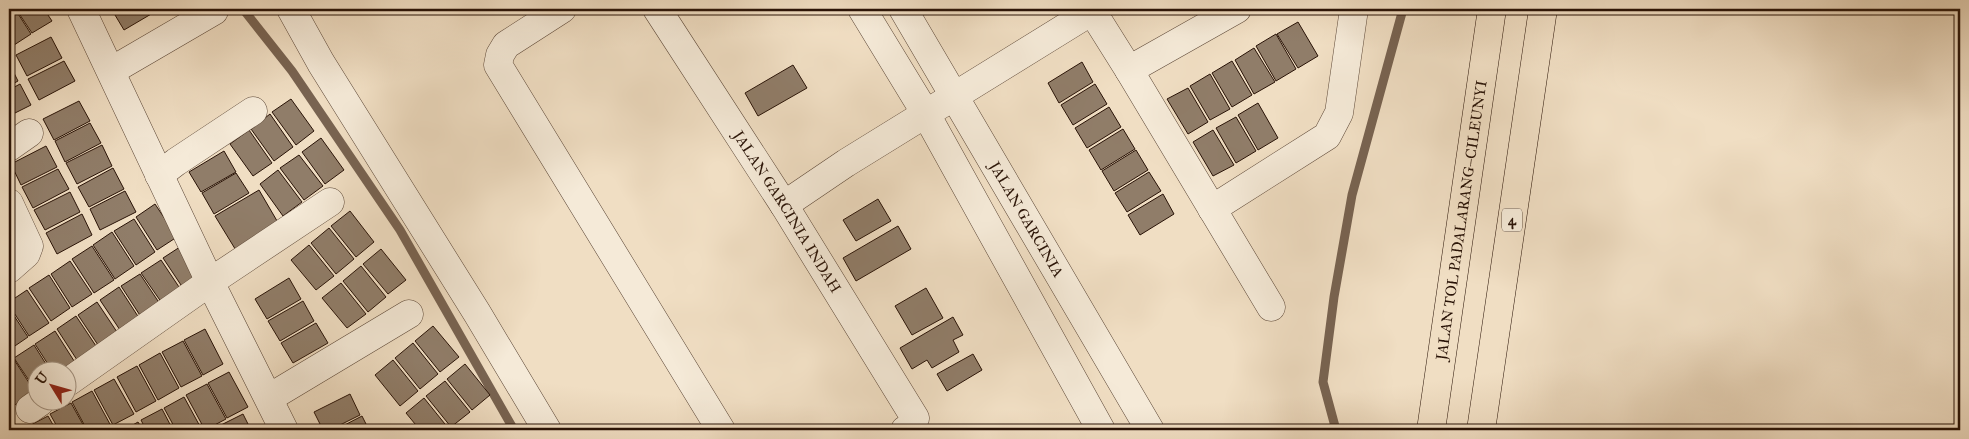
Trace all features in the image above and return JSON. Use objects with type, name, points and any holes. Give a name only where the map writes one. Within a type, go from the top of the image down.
[{"type":"highway","name":"JALAN TOL PADALARANG–CILEUNYI","points":[[1431,430],[1492,9]]},
{"type":"highway","name":"4","points":[[1481,430],[1543,9]]},
{"type":"street","points":[[81,9],[210,282],[284,430]]},
{"type":"street","points":[[291,9],[321,64],[477,313],[547,430]]},
{"type":"street","points":[[562,9],[506,45],[500,55],[498,65],[721,430]]},
{"type":"street","name":"JALAN GARCINIA INDAH","points":[[657,9],[784,205],[910,424]]},
{"type":"street","points":[[862,9],[926,114],[1102,430]]},
{"type":"street","name":"JALAN GARCINIA","points":[[903,9],[1150,430]]},
{"type":"street","points":[[1129,70],[1237,9]]},
{"type":"street","points":[[1212,208],[1327,136],[1339,113],[1354,9]]},
{"type":"street","points":[[784,205],[846,163],[1091,10],[1271,307]]},
{"type":"street","points":[[110,72],[214,11]]},
{"type":"street","points":[[159,175],[253,111]]},
{"type":"street","points":[[78,375],[210,282],[330,202]]},
{"type":"street","points":[[9,203],[28,246],[26,254],[9,268]]},
{"type":"street","points":[[269,398],[408,314]]},
{"type":"building","points":[[9,9],[15,9],[31,34],[11,47],[9,43]]},
{"type":"building","points":[[16,9],[44,9],[52,21],[32,33]]},
{"type":"building","points":[[112,10],[158,10],[124,30]]},
{"type":"building","points":[[1298,22],[1318,56],[1298,68],[1277,34]]},
{"type":"building","points":[[1276,34],[1296,69],[1276,81],[1256,46]]},
{"type":"building","points":[[51,37],[62,58],[27,76],[16,55]]},
{"type":"building","points":[[1254,48],[1275,82],[1254,94],[1235,60]]},
{"type":"building","points":[[64,61],[75,81],[39,100],[28,79]]},
{"type":"building","points":[[1232,61],[1252,95],[1232,107],[1212,73]]},
{"type":"building","points":[[1082,62],[1093,82],[1059,103],[1048,83]]},
{"type":"building","points":[[9,63],[18,81],[9,86]]},
{"type":"building","points":[[793,65],[807,88],[758,116],[745,93]]},
{"type":"building","points":[[1210,74],[1230,109],[1210,120],[1190,86]]},
{"type":"building","points":[[20,84],[31,105],[9,116],[9,90]]},
{"type":"building","points":[[1095,84],[1107,104],[1073,125],[1061,105]]},
{"type":"building","points":[[1188,88],[1208,122],[1188,134],[1167,99]]},
{"type":"building","points":[[291,99],[314,131],[296,145],[272,112]]},
{"type":"building","points":[[79,101],[90,121],[54,140],[43,119]]},
{"type":"building","points":[[1258,103],[1278,138],[1258,150],[1238,115]]},
{"type":"building","points":[[1109,107],[1121,127],[1087,148],[1075,128]]},
{"type":"building","points":[[270,114],[293,147],[274,161],[251,129]]},
{"type":"building","points":[[1236,117],[1256,151],[1236,163],[1216,128]]},
{"type":"building","points":[[90,123],[101,143],[65,162],[55,141]]},
{"type":"building","points":[[1123,129],[1135,149],[1101,170],[1089,150]]},
{"type":"building","points":[[249,130],[272,163],[253,176],[230,144]]},
{"type":"building","points":[[1213,130],[1234,165],[1213,176],[1193,142]]},
{"type":"building","points":[[321,138],[344,170],[325,184],[302,152]]},
{"type":"building","points":[[102,145],[112,166],[77,184],[66,163]]},
{"type":"building","points":[[46,146],[57,167],[21,185],[11,164]]},
{"type":"building","points":[[1136,150],[1148,170],[1114,191],[1102,171]]},
{"type":"building","points":[[224,151],[236,172],[201,192],[189,172]]},
{"type":"building","points":[[299,155],[323,186],[304,200],[280,168]]},
{"type":"building","points":[[113,168],[124,189],[89,207],[78,187]]},
{"type":"building","points":[[58,169],[69,189],[33,208],[22,187]]},
{"type":"building","points":[[278,170],[302,202],[283,216],[260,184]]},
{"type":"building","points":[[1149,172],[1161,191],[1127,212],[1115,193]]},
{"type":"building","points":[[236,173],[249,193],[214,214],[202,193]]},
{"type":"building","points":[[259,190],[280,226],[237,252],[215,216]]},
{"type":"building","points":[[125,191],[136,212],[100,230],[90,209]]},
{"type":"building","points":[[70,192],[80,212],[45,230],[34,210]]},
{"type":"building","points":[[1163,194],[1174,214],[1140,235],[1128,215]]},
{"type":"building","points":[[878,199],[891,221],[856,241],[843,220]]},
{"type":"building","points":[[155,204],[177,237],[157,250],[136,217]]},
{"type":"building","points":[[350,211],[374,242],[356,257],[331,226]]},
{"type":"building","points":[[82,214],[92,235],[57,254],[46,233]]},
{"type":"building","points":[[134,219],[155,252],[136,265],[114,231]]},
{"type":"building","points":[[898,226],[911,249],[856,281],[843,258]]},
{"type":"building","points":[[329,228],[354,259],[336,274],[311,243]]},
{"type":"building","points":[[112,232],[134,266],[115,279],[93,245]]},
{"type":"building","points":[[183,245],[205,279],[185,291],[163,258]]},
{"type":"building","points":[[309,245],[334,276],[316,290],[291,260]]},
{"type":"building","points":[[92,246],[114,280],[94,293],[72,259]]},
{"type":"building","points":[[381,249],[406,280],[388,294],[363,264]]},
{"type":"building","points":[[161,260],[183,293],[164,306],[141,273]]},
{"type":"building","points":[[70,261],[92,294],[72,307],[51,274]]},
{"type":"building","points":[[361,266],[386,297],[368,312],[343,281]]},
{"type":"building","points":[[140,274],[162,307],[143,320],[121,286]]},
{"type":"building","points":[[49,275],[70,308],[51,321],[29,288]]},
{"type":"building","points":[[289,278],[301,299],[267,319],[255,299]]},
{"type":"building","points":[[341,283],[366,314],[347,328],[322,298]]},
{"type":"building","points":[[119,287],[141,321],[122,333],[100,300]]},
{"type":"building","points":[[926,288],[943,318],[912,335],[895,306]]},
{"type":"building","points":[[27,290],[49,323],[29,336],[9,305],[9,302]]},
{"type":"building","points":[[303,301],[314,321],[280,341],[268,321]]},
{"type":"building","points":[[97,302],[119,335],[100,348],[78,315]]},
{"type":"building","points":[[9,308],[28,337],[9,350]]},
{"type":"building","points":[[76,316],[98,349],[79,363],[57,329]]},
{"type":"building","points":[[953,317],[963,335],[953,340],[959,352],[932,368],[927,360],[912,369],[900,348]]},
{"type":"building","points":[[316,323],[328,343],[293,363],[281,343]]},
{"type":"building","points":[[433,326],[459,357],[440,372],[415,341]]},
{"type":"building","points":[[205,329],[223,364],[203,375],[184,340]]},
{"type":"building","points":[[55,331],[75,362],[47,362],[35,344]]},
{"type":"building","points":[[183,341],[202,376],[181,387],[162,352]]},
{"type":"building","points":[[413,343],[438,374],[420,389],[395,358]]},
{"type":"building","points":[[34,345],[45,362],[28,362],[28,379],[14,358]]},
{"type":"building","points":[[160,353],[179,388],[158,400],[139,365]]},
{"type":"building","points":[[973,354],[982,370],[947,391],[937,374]]},
{"type":"building","points":[[13,358],[28,381],[28,397],[15,405],[9,395],[9,361]]},
{"type":"building","points":[[393,360],[418,391],[400,406],[375,375]]},
{"type":"building","points":[[465,364],[490,395],[472,410],[447,379]]},
{"type":"building","points":[[137,366],[156,401],[136,412],[117,377]]},
{"type":"building","points":[[229,372],[248,407],[227,418],[208,383]]},
{"type":"building","points":[[114,379],[134,414],[113,425],[94,390]]},
{"type":"building","points":[[445,381],[470,412],[451,427],[426,396]]},
{"type":"building","points":[[207,384],[226,419],[205,430],[186,395]]},
{"type":"building","points":[[92,391],[111,426],[103,430],[87,430],[77,412],[78,399]]},
{"type":"building","points":[[350,394],[360,415],[330,430],[323,430],[314,412]]},
{"type":"building","points":[[184,397],[202,430],[176,430],[164,408]]},
{"type":"building","points":[[424,398],[448,430],[420,430],[406,413]]},
{"type":"building","points":[[162,409],[173,430],[146,430],[141,420]]},
{"type":"building","points":[[54,412],[76,412],[86,430],[59,430],[50,414]]},
{"type":"building","points":[[243,414],[251,430],[211,430]]},
{"type":"building","points":[[48,416],[56,430],[29,430],[27,427]]},
{"type":"building","points":[[362,416],[369,430],[335,430]]},
{"type":"building","points":[[138,422],[143,430],[124,430]]},
{"type":"waterway","points":[[243,9],[292,71],[400,230],[514,430]]},
{"type":"waterway","points":[[1336,430],[1323,382],[1334,297],[1352,195],[1403,9]]},
{"type":"waterway","points":[[9,423],[15,430]]}]
